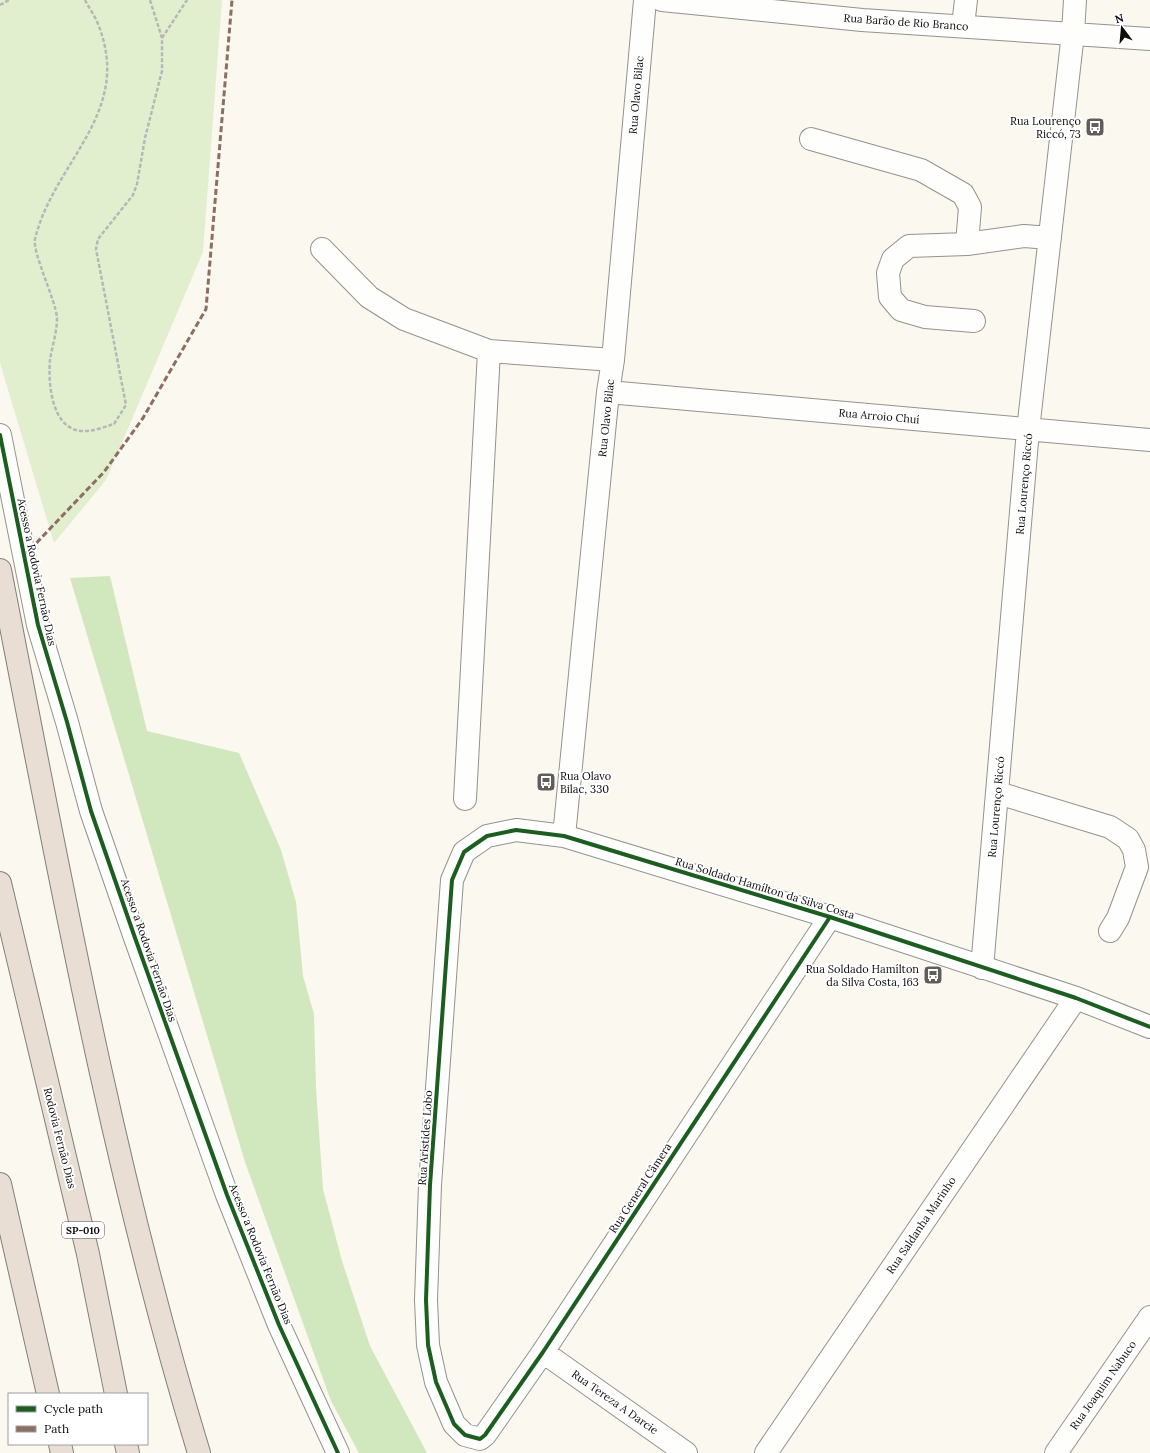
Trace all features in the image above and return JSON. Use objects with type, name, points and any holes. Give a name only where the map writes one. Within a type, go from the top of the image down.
[{"type":"highway","points":[[0,570],[81,977],[140,1244],[197,1450]]},
{"type":"highway","name":"Rodovia Fernão Dias","points":[[0,883],[88,1254],[116,1393]]},
{"type":"highway","points":[[0,1184],[48,1393]]},
{"type":"street","name":"Rua Olavo Bilac","points":[[564,836],[608,392],[613,360],[645,0]]},
{"type":"street","name":"Rua Barão de Rio Branco","points":[[662,0],[862,20],[1150,39]]},
{"type":"street","points":[[963,26],[966,0]]},
{"type":"street","name":"Rua Lourenço Riccó","points":[[982,968],[1028,430],[1073,34],[1075,0]]},
{"type":"street","points":[[812,139],[921,170],[963,194],[970,207],[967,244]]},
{"type":"street","points":[[974,321],[925,317],[901,310],[890,297],[888,273],[893,259],[909,246],[967,244],[1024,236],[1050,238]]},
{"type":"street","points":[[322,249],[369,297],[404,319],[489,351],[613,360]]},
{"type":"street","points":[[465,799],[489,351]]},
{"type":"street","name":"Rua Arroio Chuí","points":[[608,392],[1150,440]]},
{"type":"street","name":"Acesso a Rodovia Fernão Dias","points":[[0,435],[38,625],[68,722],[91,811],[227,1195],[280,1325],[338,1453]]},
{"type":"street","points":[[998,792],[1110,827],[1128,839],[1134,850],[1138,867],[1118,918],[1110,931]]},
{"type":"street","name":"Rua Soldado Hamílton da Silva Costa","points":[[464,852],[487,836],[516,830],[564,836],[830,917],[1076,998],[1150,1027]]},
{"type":"street","name":"Rua Aristides Lobo","points":[[454,1424],[436,1382],[428,1345],[426,1300],[430,1185],[452,880],[464,852]]},
{"type":"street","name":"Rua General Câmera","points":[[454,1424],[465,1435],[470,1437],[480,1439],[485,1435],[543,1352],[830,917]]},
{"type":"street","name":"Rua Saldanha Marinho","points":[[766,1453],[1076,998]]},
{"type":"street","name":"Rua Joaquim Nabuco","points":[[1056,1453],[1150,1316]]},
{"type":"street","name":"Rua Tereza A Darcie","points":[[543,1352],[686,1453]]},
{"type":"path","points":[[0,5],[9,0]]},
{"type":"path","points":[[85,0],[98,24],[107,59],[105,95],[97,118],[46,206],[34,242],[57,318],[50,362],[51,396],[54,407],[61,418],[70,426],[80,431],[92,430],[114,424],[126,405],[96,249],[98,239],[133,195],[137,184],[145,138],[162,71],[162,38],[150,0]]},
{"type":"path","points":[[162,38],[187,0]]},
{"type":"green space","points":[[0,0],[222,0],[203,252],[106,480],[54,543],[0,363]]},
{"type":"green space","points":[[110,576],[147,731],[239,753],[281,850],[296,902],[303,976],[314,1014],[316,1089],[323,1189],[342,1261],[370,1346],[427,1453],[359,1453],[331,1401],[245,1162],[70,578]]},
{"type":"marked path","points":[[24,556],[104,472],[143,418],[206,309],[232,0]]},
{"type":"cycle path","points":[[0,435],[38,625],[67,722],[91,811],[227,1195],[279,1325],[338,1453]]},
{"type":"cycle path","points":[[830,917],[543,1352],[485,1435],[480,1439],[465,1435],[454,1424],[436,1382],[428,1345],[426,1300],[430,1185],[452,880],[464,852],[487,836],[516,830],[564,836],[830,917],[1076,998],[1150,1027]]},
{"type":"place","name":"Rua Lourenço Riccó, 73","points":[[1095,127]]},
{"type":"place","name":"Rua Olavo Bilac, 330","points":[[546,782]]},
{"type":"place","name":"Rua Soldado Hamílton da Silva Costa, 163","points":[[933,975]]}]
